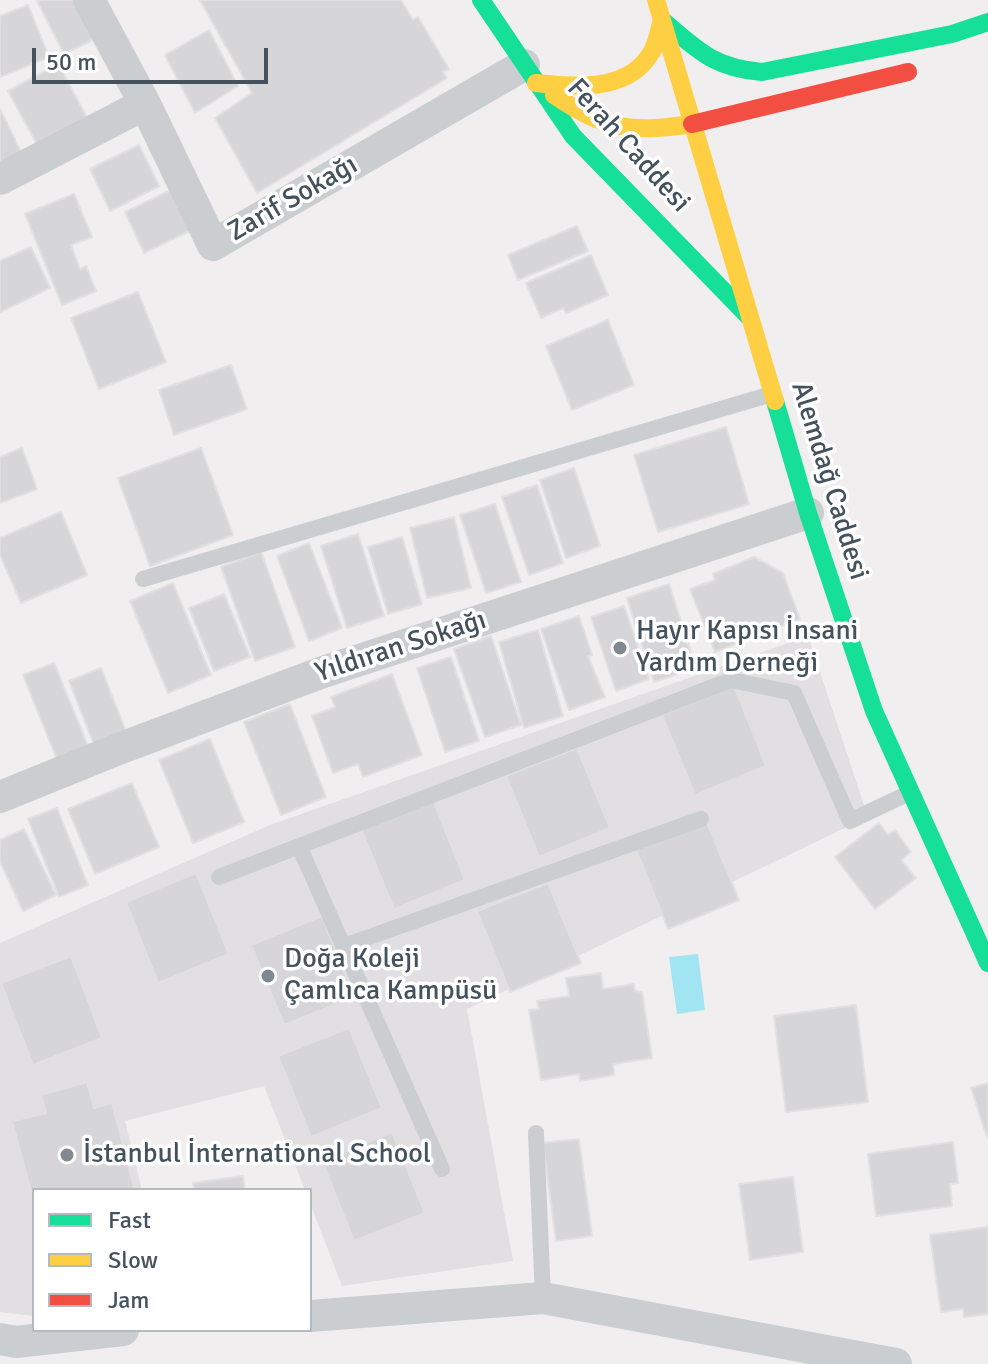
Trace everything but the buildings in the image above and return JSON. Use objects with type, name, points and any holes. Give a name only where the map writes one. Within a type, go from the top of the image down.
[{"type":"main road","name":"Ferah Caddesi","points":[[481,0],[573,136],[749,317]]},
{"type":"main road","name":"Alemdağ Caddesi","points":[[656,0],[808,513],[874,711],[988,963]]},
{"type":"main road","points":[[530,74],[572,88],[592,86],[628,75],[642,67],[651,55],[662,20],[703,55],[736,70],[762,72],[952,34],[988,22]]},
{"type":"main road","points":[[530,74],[584,116],[611,126],[661,129],[929,66]]},
{"type":"street","points":[[0,179],[145,104],[89,0]]},
{"type":"street","name":"Zarif Sokağı","points":[[145,104],[213,245],[530,74]]},
{"type":"street","name":"Yıldıran Sokağı","points":[[0,797],[323,672],[808,513]]},
{"type":"street","points":[[312,1316],[543,1298],[896,1364]]},
{"type":"street","points":[[10,1348],[110,1332]]},
{"type":"lane","points":[[143,579],[774,393]]},
{"type":"lane","points":[[219,877],[731,680],[794,693],[850,821],[911,792]]},
{"type":"lane","points":[[344,946],[701,819]]},
{"type":"lane","points":[[299,846],[442,1169]]},
{"type":"lane","points":[[536,1133],[543,1298]]},
{"type":"shaded area","name":"Doğa Koleji Çamlıca Kampüsü","points":[[808,636],[868,817],[467,1009],[513,1261],[342,1286],[312,1208],[312,1188],[304,1188],[264,1086],[125,1121],[142,1188],[32,1188],[32,1316],[0,1312],[0,943],[270,825]]},
{"type":"water","points":[[698,954],[705,1010],[677,1014],[669,957]]},
{"type":"traffic: fast","points":[[481,0],[573,136],[749,317]]},
{"type":"traffic: fast","points":[[662,20],[718,62],[762,72],[952,34],[988,22]]},
{"type":"traffic: fast","points":[[775,401],[808,513],[874,711],[988,963]]},
{"type":"traffic: slow","points":[[656,0],[775,401]]},
{"type":"traffic: slow","points":[[536,83],[582,86],[627,76],[639,68],[652,52],[662,20]]},
{"type":"traffic: slow","points":[[554,95],[589,116],[619,126],[652,128],[692,124]]},
{"type":"traffic: jam","points":[[692,124],[908,72]]},
{"type":"place","name":"Hayır Kapısı İnsani Yardım Derneği","points":[[620,648]]},
{"type":"place","name":"Doğa Koleji Çamlıca Kampüsü","points":[[268,976]]},
{"type":"place","name":"İstanbul İnternational School","points":[[67,1155]]}]
